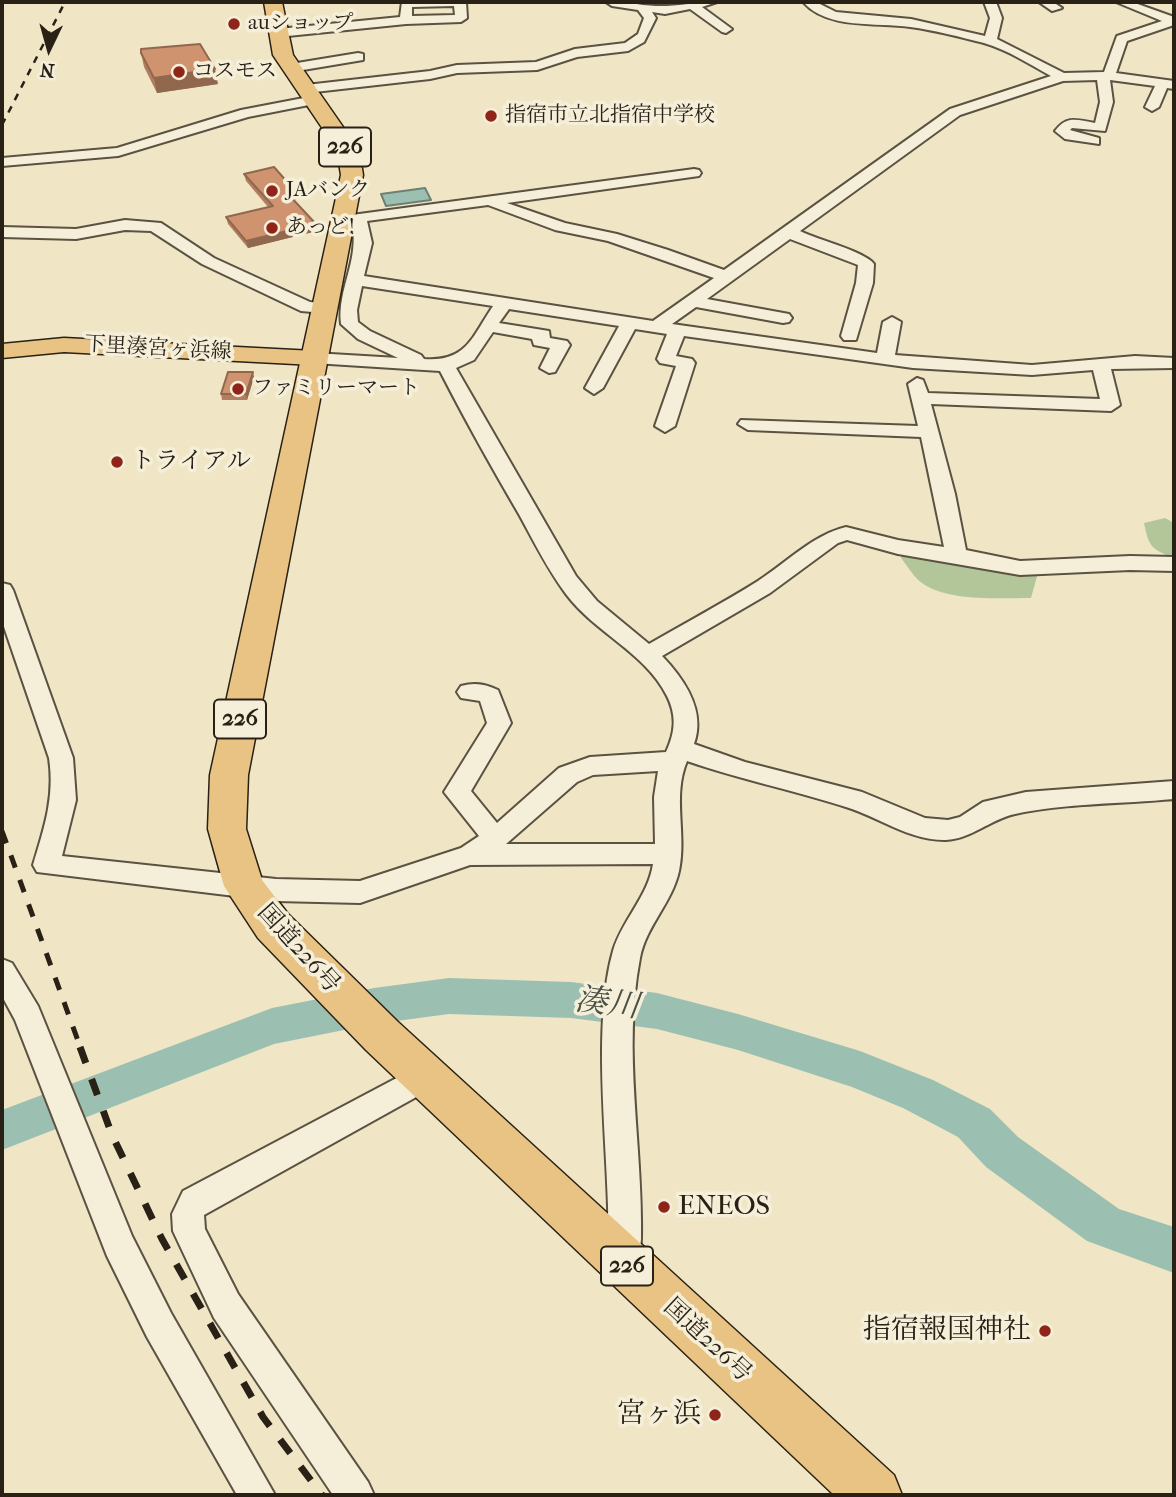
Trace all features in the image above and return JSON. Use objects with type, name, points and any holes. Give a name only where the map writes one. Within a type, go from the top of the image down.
[{"type":"highway","name":"国道226号","points":[[273,2],[284,55],[348,150],[352,175],[351,219],[324,308],[229,775],[227,829],[244,886],[273,926],[382,1036],[874,1495]]},
{"type":"main road","name":"下里湊宮ヶ浜線","points":[[2,351],[75,345],[314,358]]},
{"type":"street","points":[[612,2],[644,9],[665,10],[711,2]]},
{"type":"street","points":[[808,2],[820,11],[835,16],[911,23],[990,41],[1013,50],[1062,77]]},
{"type":"street","points":[[990,2],[996,18],[990,41]]},
{"type":"street","points":[[1108,13],[1128,4],[1174,21]]},
{"type":"street","points":[[693,6],[726,29]]},
{"type":"street","points":[[2,163],[118,152],[310,95],[457,69],[537,66],[575,53],[628,47],[636,44],[647,30],[650,18],[644,9]]},
{"type":"street","points":[[278,33],[406,20]]},
{"type":"street","points":[[1094,142],[1062,131],[1069,123],[1100,128],[1106,115],[1106,76],[1121,39],[1174,21]]},
{"type":"street","points":[[291,68],[358,57]]},
{"type":"street","points":[[658,326],[945,117],[1062,77],[1106,76],[1169,84],[1153,107]]},
{"type":"street","points":[[622,1262],[627,1229],[620,1036],[625,961],[630,939],[654,902],[664,876],[667,784],[686,716],[678,696],[648,654],[587,604],[564,574],[435,366],[357,332],[350,324],[348,310],[364,243],[351,219],[694,173]]},
{"type":"street","points":[[490,202],[561,227],[611,237],[662,253],[724,276]]},
{"type":"street","points":[[2,232],[76,234],[125,225],[155,226],[208,261],[307,307],[324,308]]},
{"type":"street","points":[[788,232],[821,247],[859,258],[866,264],[865,283],[850,325],[850,336]]},
{"type":"street","points":[[356,280],[913,363],[1032,370],[1135,361],[1174,363]]},
{"type":"street","points":[[693,301],[783,318]]},
{"type":"street","points":[[314,358],[435,366],[468,356],[504,303]]},
{"type":"street","points":[[885,359],[892,321]]},
{"type":"street","points":[[594,388],[630,322]]},
{"type":"street","points":[[487,326],[543,335],[540,341],[561,345],[549,368]]},
{"type":"street","points":[[665,426],[686,363],[666,359],[678,329]]},
{"type":"street","points":[[913,363],[956,555]]},
{"type":"street","points":[[920,398],[1111,405],[1101,365]]},
{"type":"street","points":[[748,424],[927,432]]},
{"type":"street","points":[[648,654],[762,588],[831,538],[846,533],[898,547],[956,555],[1020,569],[1130,563],[1174,564]]},
{"type":"street","points":[[2,590],[61,758],[66,784],[46,865],[276,890],[360,892],[470,855],[495,838],[568,775],[579,770],[590,766],[676,755],[853,800],[922,828],[948,830],[968,824],[992,809],[1026,802],[1174,790]]},
{"type":"street","points":[[469,692],[481,691],[490,696],[499,723],[457,792],[495,838]]},
{"type":"street","points":[[470,855],[666,854]]},
{"type":"street","points":[[2,971],[28,1015],[80,1153],[119,1245],[159,1325],[257,1495]]},
{"type":"street","points":[[355,1495],[226,1306],[189,1231],[188,1214],[194,1202],[425,1076]]},
{"type":"shaded area","points":[[425,188],[431,200],[386,206],[381,194]]},
{"type":"shaded area","points":[[1165,518],[1174,523],[1174,558],[1152,546],[1144,523]]},
{"type":"shaded area","points":[[903,551],[1038,573],[1031,598],[960,596],[933,589],[919,581],[901,558]]},
{"type":"building","points":[[200,44],[215,69],[154,78],[141,53],[141,49]]},
{"type":"building","points":[[274,167],[296,192],[288,194],[316,224],[246,241],[226,217],[273,206],[244,174]]},
{"type":"building","name":"ファミリーマート","points":[[228,372],[253,372],[246,394],[221,394]]},
{"type":"waterway","name":"湊川","points":[[2,1130],[272,1026],[374,1006],[449,996],[571,1000],[657,1011],[738,1032],[860,1070],[918,1094],[974,1123],[1002,1152],[1103,1225],[1174,1250]]},
{"type":"railway","points":[[2,125],[65,2]]},
{"type":"railway","points":[[2,831],[81,1049]]},
{"type":"railway","points":[[80,1047],[112,1135],[162,1239],[263,1417],[322,1495]]},
{"type":"place","name":"auショップ","points":[[234,24]]},
{"type":"place","name":"コスモス","points":[[179,72]]},
{"type":"place","name":"指宿市立北指宿中学校","points":[[491,116]]},
{"type":"place","name":"JAバンク","points":[[272,191]]},
{"type":"place","name":"あっど!","points":[[272,228]]},
{"type":"place","name":"ファミリーマート","points":[[238,389]]},
{"type":"place","name":"トライアル","points":[[117,462]]},
{"type":"place","name":"ENEOS","points":[[664,1207]]},
{"type":"place","name":"指宿報国神社","points":[[1045,1331]]},
{"type":"place","name":"宮ヶ浜","points":[[715,1415]]}]
